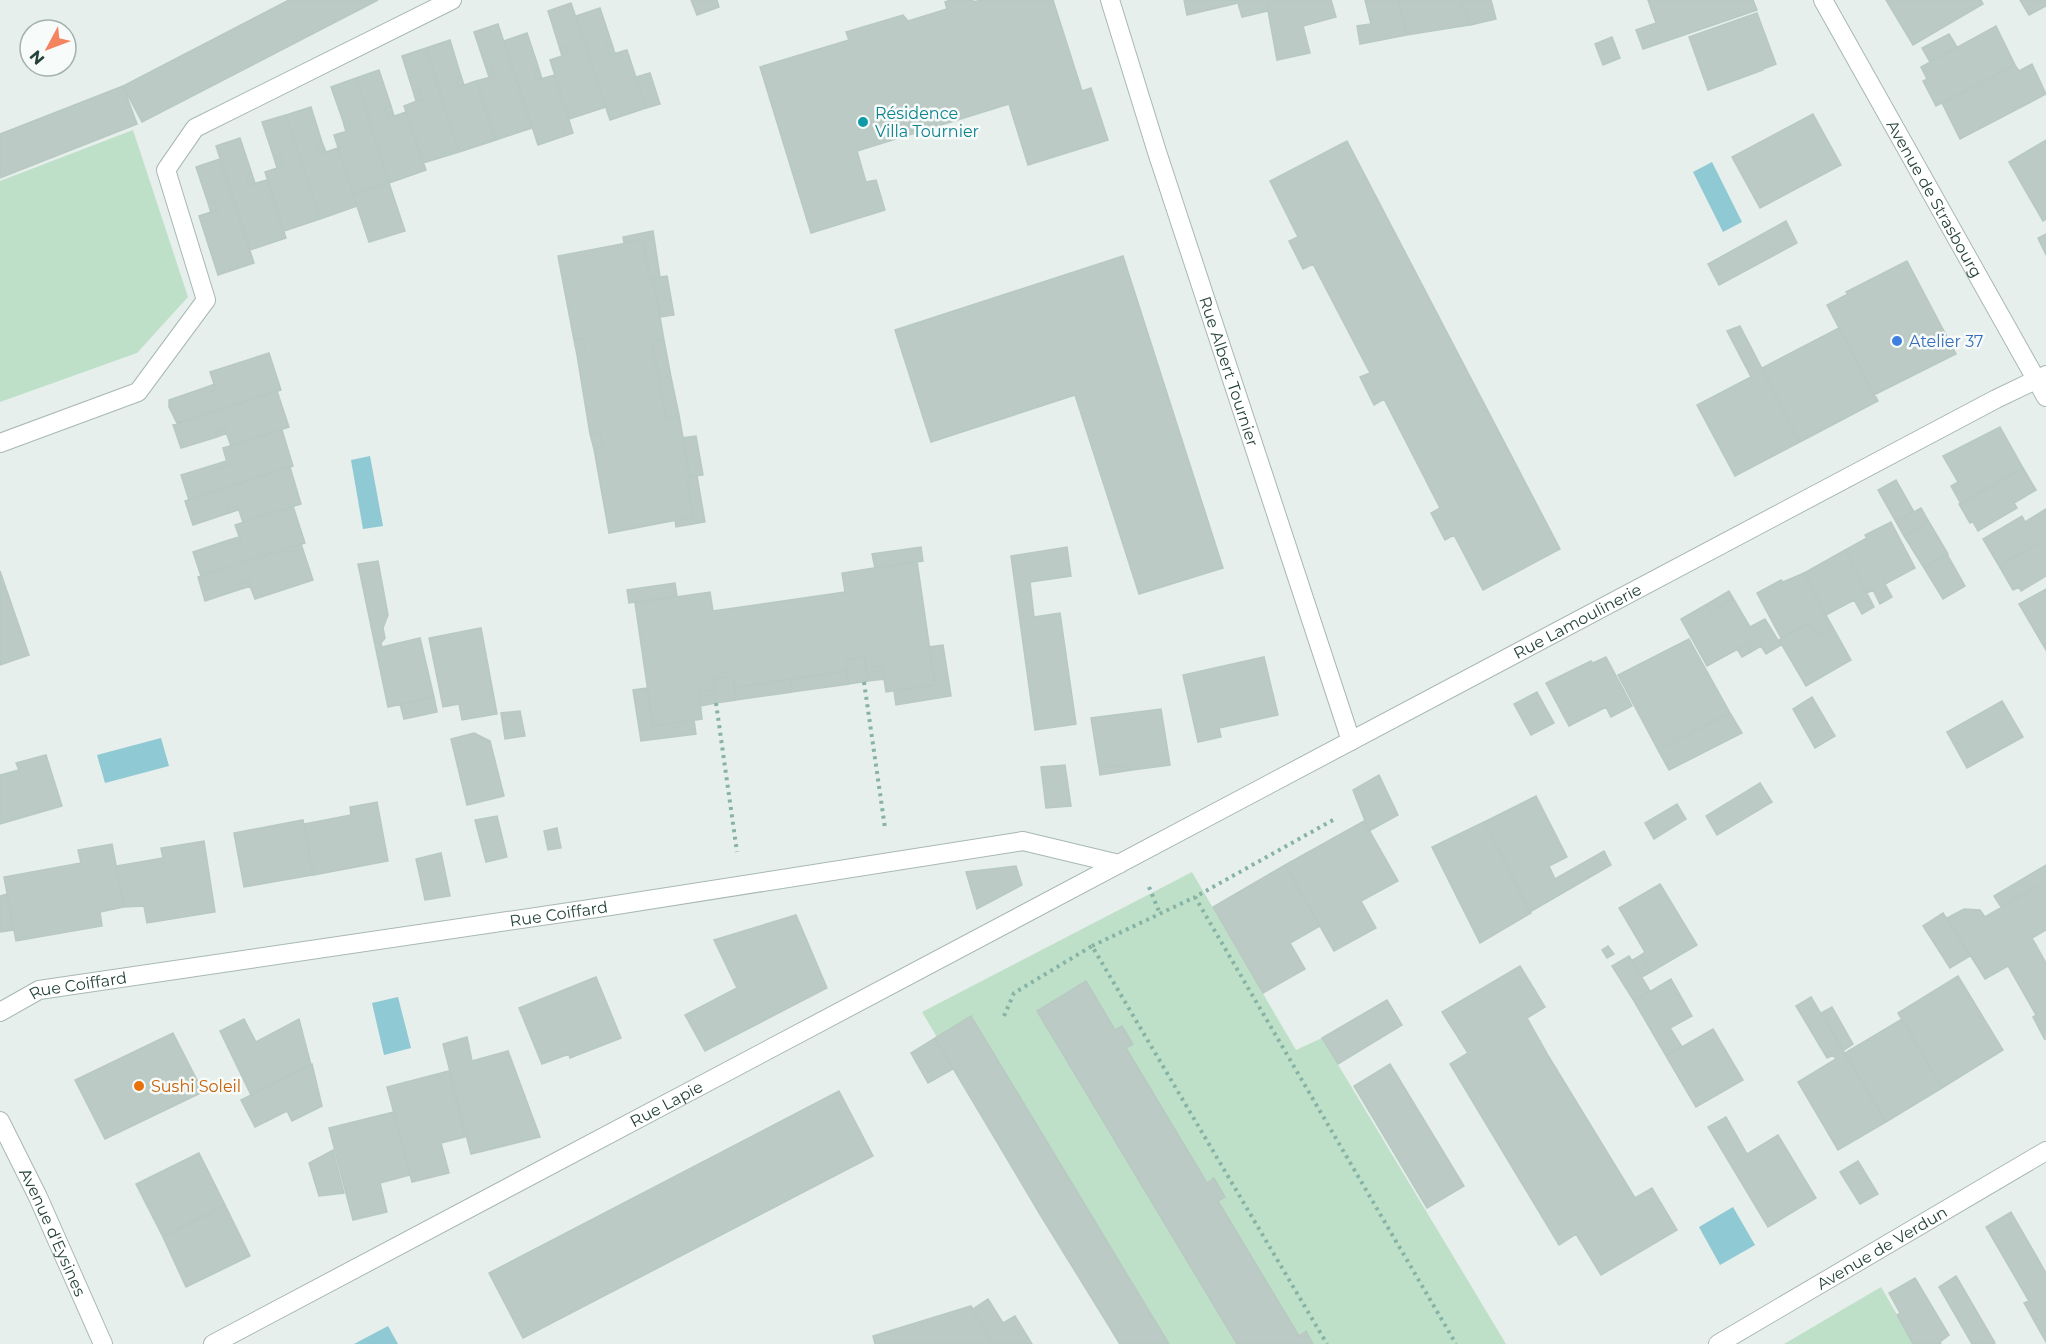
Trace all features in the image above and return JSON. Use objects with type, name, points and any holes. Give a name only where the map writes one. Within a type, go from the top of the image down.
[{"type":"street","points":[[0,443],[138,392],[206,300],[166,170],[195,128],[452,0]]},
{"type":"street","name":"Rue Albert Tournier","points":[[1110,0],[1157,153],[1350,741]]},
{"type":"street","name":"Avenue de Strasbourg","points":[[1823,0],[2041,377],[2046,397]]},
{"type":"street","name":"Rue Lamoulinerie","points":[[1119,864],[2041,377]]},
{"type":"street","name":"Rue Coiffard","points":[[0,1012],[39,990],[1023,841],[1119,864]]},
{"type":"street","name":"Rue Lapie","points":[[213,1344],[1119,864]]},
{"type":"street","name":"Avenue d'Eysines","points":[[0,1122],[38,1197],[103,1344]]},
{"type":"street","name":"Avenue de Verdun","points":[[1718,1344],[2046,1151]]},
{"type":"path","points":[[864,682],[889,862]]},
{"type":"path","points":[[716,703],[741,885]]},
{"type":"path","points":[[1004,1016],[1014,993],[1092,946],[1196,897],[1333,820]]},
{"type":"path","points":[[1196,897],[1456,1344]]},
{"type":"path","points":[[1092,946],[1327,1344]]},
{"type":"green space","points":[[133,130],[188,297],[137,353],[0,402],[0,181]]},
{"type":"green space","points":[[1192,872],[1296,1050],[1322,1038],[1506,1344],[1119,1344],[922,1012]]},
{"type":"green space","points":[[1881,1287],[1914,1344],[1784,1344]]},
{"type":"water","points":[[1712,162],[1742,222],[1723,232],[1693,172]]},
{"type":"water","points":[[370,456],[383,526],[363,529],[351,460]]},
{"type":"water","points":[[161,738],[169,766],[105,783],[97,755]]},
{"type":"water","points":[[398,997],[411,1048],[384,1055],[372,1003]]},
{"type":"water","points":[[1733,1207],[1755,1245],[1720,1265],[1699,1227]]},
{"type":"water","points":[[388,1326],[398,1344],[354,1344]]},
{"type":"building","points":[[289,0],[378,0],[142,122],[123,86]]},
{"type":"building","points":[[691,0],[717,0],[719,7],[697,15]]},
{"type":"building","name":"Résidence Villa Tournier","points":[[973,0],[973,2],[1053,0],[1082,91],[1091,88],[1108,140],[1028,165],[1009,104],[857,151],[866,182],[876,180],[885,210],[811,233],[760,67],[849,40],[846,32],[903,15],[908,21],[947,9],[945,2]]},
{"type":"building","points":[[1184,0],[1266,0],[1268,11],[1242,17],[1238,3],[1187,15]]},
{"type":"building","points":[[1266,0],[1331,0],[1336,17],[1303,26],[1310,53],[1277,60]]},
{"type":"building","points":[[1365,0],[1398,0],[1407,35],[1360,44],[1357,26],[1371,24]]},
{"type":"building","points":[[1398,0],[1460,0],[1470,25],[1407,35]]},
{"type":"building","points":[[1461,0],[1491,0],[1496,19],[1470,25]]},
{"type":"building","points":[[1648,0],[1753,0],[1757,10],[1643,49],[1636,30],[1656,23]]},
{"type":"building","points":[[1886,0],[1981,0],[1983,4],[1913,45]]},
{"type":"building","points":[[2020,0],[2046,0],[2046,6],[2029,15]]},
{"type":"building","points":[[571,3],[606,107],[569,119],[550,60],[568,54],[565,45],[559,46],[548,11]]},
{"type":"building","points":[[600,8],[612,44],[606,46],[610,55],[627,50],[646,108],[610,120],[576,16]]},
{"type":"building","points":[[1757,13],[1776,64],[1708,90],[1689,37]]},
{"type":"building","points":[[498,24],[532,128],[496,140],[476,81],[494,76],[491,66],[486,68],[474,32]]},
{"type":"building","points":[[1996,26],[2015,65],[1936,106],[1923,81],[1927,79],[1921,67]]},
{"type":"building","points":[[527,33],[539,69],[534,70],[537,80],[555,75],[573,133],[538,145],[504,41]]},
{"type":"building","points":[[1949,34],[1957,47],[1930,62],[1922,48]]},
{"type":"building","points":[[1612,37],[1620,58],[1603,65],[1595,44]]},
{"type":"building","points":[[450,40],[461,76],[455,78],[458,87],[476,81],[496,140],[459,152],[426,48]]},
{"type":"building","points":[[612,44],[615,54],[610,55],[606,46]]},
{"type":"building","points":[[565,45],[568,54],[562,56],[559,46]]},
{"type":"building","points":[[426,48],[459,152],[423,163],[404,106],[422,99],[418,89],[413,91],[402,56]]},
{"type":"building","points":[[2032,64],[2046,94],[1960,139],[1942,103],[2015,65],[2019,71]]},
{"type":"building","points":[[491,66],[494,76],[489,77],[486,68]]},
{"type":"building","points":[[539,69],[542,79],[537,80],[534,70]]},
{"type":"building","points":[[379,70],[391,106],[385,108],[389,118],[406,112],[426,170],[389,183],[356,78]]},
{"type":"building","points":[[650,73],[660,104],[646,108],[636,77]]},
{"type":"building","points":[[461,76],[464,85],[458,87],[455,78]]},
{"type":"building","points":[[356,78],[389,183],[353,194],[334,135],[351,130],[348,120],[343,121],[331,87]]},
{"type":"building","points":[[123,86],[137,124],[0,178],[0,134]]},
{"type":"building","points":[[418,89],[422,99],[416,101],[413,91]]},
{"type":"building","points":[[391,106],[394,116],[389,118],[385,108]]},
{"type":"building","points":[[311,107],[322,142],[317,144],[320,154],[338,148],[357,206],[320,219],[286,115]]},
{"type":"building","points":[[1813,114],[1841,165],[1760,208],[1732,157]]},
{"type":"building","points":[[286,115],[320,219],[284,231],[265,172],[284,166],[280,156],[274,158],[262,122]]},
{"type":"building","points":[[348,120],[351,130],[346,132],[343,121]]},
{"type":"building","points":[[240,138],[252,174],[246,176],[249,185],[267,180],[286,238],[250,250],[216,146]]},
{"type":"building","points":[[2046,140],[2046,219],[2043,221],[2009,162]]},
{"type":"building","points":[[1347,141],[1560,549],[1483,590],[1454,535],[1445,540],[1431,513],[1440,508],[1384,399],[1374,405],[1360,377],[1370,373],[1313,264],[1303,269],[1289,241],[1298,237],[1270,181]]},
{"type":"building","points":[[322,142],[326,152],[320,154],[317,144]]},
{"type":"building","points":[[280,156],[284,166],[277,168],[274,158]]},
{"type":"building","points":[[220,159],[254,263],[218,275],[199,216],[217,210],[214,200],[208,203],[196,167]]},
{"type":"building","points":[[252,174],[255,183],[249,185],[246,176]]},
{"type":"building","points":[[389,183],[405,231],[369,242],[353,194]]},
{"type":"building","points":[[214,200],[217,210],[211,213],[208,203]]},
{"type":"building","points":[[1786,221],[1797,243],[1719,285],[1708,264]]},
{"type":"building","points":[[653,231],[660,277],[650,279],[643,240],[624,243],[623,237]]},
{"type":"building","points":[[2046,234],[2046,255],[2038,238]]},
{"type":"building","points":[[643,240],[650,279],[653,278],[664,340],[652,342],[666,418],[679,415],[690,477],[687,478],[693,517],[609,533],[594,449],[603,447],[600,431],[590,434],[577,355],[586,354],[583,338],[574,340],[558,256]]},
{"type":"building","points":[[1123,256],[1223,568],[1139,594],[1075,395],[931,442],[895,330]]},
{"type":"building","name":"Atelier 37","points":[[1907,261],[1956,354],[1874,395],[1827,305],[1848,294],[1846,292]]},
{"type":"building","points":[[667,276],[674,315],[661,317],[653,278]]},
{"type":"building","points":[[1740,326],[1800,442],[1735,476],[1697,405],[1751,377],[1727,331]]},
{"type":"building","points":[[1839,328],[1878,401],[1800,442],[1762,368]]},
{"type":"building","points":[[583,338],[586,354],[577,355],[574,340]]},
{"type":"building","points":[[664,340],[671,377],[659,379],[652,342]]},
{"type":"building","points":[[269,353],[281,390],[177,423],[169,407],[169,400],[204,388],[206,393],[216,390],[210,372]]},
{"type":"building","points":[[671,377],[679,415],[666,418],[659,379]]},
{"type":"building","points":[[215,384],[216,390],[206,393],[204,388]]},
{"type":"building","points":[[277,391],[289,427],[231,446],[225,429],[215,432],[217,437],[181,448],[173,425]]},
{"type":"building","points":[[2000,427],[2023,468],[1961,504],[1951,486],[1958,482],[1943,456]]},
{"type":"building","points":[[225,429],[227,433],[217,437],[215,432]]},
{"type":"building","points":[[282,430],[293,466],[189,500],[181,475],[217,464],[218,469],[228,466],[223,448]]},
{"type":"building","points":[[600,431],[603,447],[594,449],[590,434]]},
{"type":"building","points":[[696,436],[703,475],[690,477],[682,438]]},
{"type":"building","points":[[226,461],[228,466],[218,469],[217,464]]},
{"type":"building","points":[[290,467],[301,504],[243,522],[237,505],[227,508],[229,513],[193,525],[185,501]]},
{"type":"building","points":[[2023,468],[2036,490],[2014,503],[2017,508],[1978,531],[1973,522],[1970,523],[1959,504]]},
{"type":"building","points":[[697,476],[705,522],[676,527],[675,520],[693,517],[687,478]]},
{"type":"building","points":[[1896,480],[1914,512],[1896,522],[1878,490]]},
{"type":"building","points":[[237,505],[238,510],[229,513],[227,508]]},
{"type":"building","points":[[293,506],[305,543],[201,576],[193,552],[229,540],[231,546],[241,542],[235,525]]},
{"type":"building","points":[[1921,508],[1929,522],[1904,536],[1896,522]]},
{"type":"building","points":[[2046,509],[2046,539],[1999,566],[1983,539],[2022,516],[2025,522]]},
{"type":"building","points":[[1891,522],[1915,568],[1885,584],[1892,597],[1880,604],[1873,590],[1867,593],[1845,550],[1867,538],[1865,535]]},
{"type":"building","points":[[1929,522],[1948,554],[1924,568],[1904,536]]},
{"type":"building","points":[[239,537],[241,542],[231,546],[229,540]]},
{"type":"building","points":[[2046,539],[2046,576],[2021,591],[2019,587],[2013,590],[1999,566]]},
{"type":"building","points":[[301,544],[313,580],[255,599],[248,581],[239,584],[241,589],[205,601],[198,577]]},
{"type":"building","points":[[921,547],[923,561],[875,568],[872,554]]},
{"type":"building","points":[[1067,547],[1071,576],[1030,582],[1034,617],[1060,613],[1076,724],[1035,730],[1011,556]]},
{"type":"building","points":[[1845,550],[1874,607],[1862,614],[1854,600],[1826,615],[1804,573]]},
{"type":"building","points":[[1947,554],[1965,586],[1943,599],[1924,568]]},
{"type":"building","points":[[378,561],[388,615],[383,628],[385,638],[381,643],[382,647],[420,638],[434,697],[388,707],[358,564]]},
{"type":"building","points":[[917,561],[935,685],[886,692],[882,666],[866,668],[865,657],[845,660],[846,671],[734,688],[732,676],[713,679],[714,690],[699,692],[702,719],[653,726],[635,603],[710,592],[713,611],[845,592],[842,573]]},
{"type":"building","points":[[0,571],[29,655],[0,665]]},
{"type":"building","points":[[1804,573],[1826,615],[1823,616],[1831,630],[1818,636],[1810,623],[1781,638],[1757,593],[1781,580],[1783,582]]},
{"type":"building","points":[[248,581],[251,586],[241,589],[239,584]]},
{"type":"building","points":[[675,583],[677,596],[629,603],[627,590]]},
{"type":"building","points":[[2046,589],[2046,627],[2036,633],[2019,604]]},
{"type":"building","points":[[1729,591],[1733,598],[1710,611],[1707,604]]},
{"type":"building","points":[[1733,598],[1750,627],[1765,619],[1781,645],[1766,654],[1761,646],[1751,652],[1747,644],[1707,666],[1681,619],[1707,604],[1710,611]]},
{"type":"building","points":[[1826,615],[1851,660],[1806,686],[1779,640],[1810,623],[1818,636],[1831,630],[1823,616]]},
{"type":"building","points":[[2046,627],[2046,650],[2036,633]]},
{"type":"building","points":[[481,628],[497,714],[462,720],[459,704],[443,707],[429,638]]},
{"type":"building","points":[[1689,639],[1730,713],[1658,750],[1618,675]]},
{"type":"building","points":[[1747,644],[1751,652],[1742,657],[1737,649]]},
{"type":"building","points":[[943,645],[951,696],[896,705],[894,691],[935,685],[929,647]]},
{"type":"building","points":[[865,657],[868,681],[849,684],[845,660]]},
{"type":"building","points":[[1264,657],[1278,715],[1219,728],[1221,737],[1198,742],[1183,675]]},
{"type":"building","points":[[1606,657],[1632,706],[1611,717],[1606,707],[1569,726],[1546,683],[1591,661],[1593,663]]},
{"type":"building","points":[[882,666],[885,679],[868,681],[866,668]]},
{"type":"building","points":[[846,671],[849,684],[792,692],[790,679]]},
{"type":"building","points":[[732,676],[736,700],[716,703],[713,679]]},
{"type":"building","points":[[790,679],[792,692],[736,700],[734,688]]},
{"type":"building","points":[[647,688],[653,726],[694,720],[696,734],[641,741],[633,690]]},
{"type":"building","points":[[714,690],[716,703],[700,706],[699,692]]},
{"type":"building","points":[[1537,692],[1554,723],[1531,735],[1514,704]]},
{"type":"building","points":[[434,697],[437,712],[404,719],[400,704]]},
{"type":"building","points":[[1812,697],[1835,736],[1815,748],[1793,709]]},
{"type":"building","points":[[2002,701],[2023,737],[1967,768],[1947,732]]},
{"type":"building","points":[[1161,709],[1170,765],[1132,770],[1124,765],[1099,768],[1091,718]]},
{"type":"building","points":[[520,711],[525,736],[505,739],[501,713]]},
{"type":"building","points":[[1730,713],[1742,733],[1669,770],[1658,750]]},
{"type":"building","points":[[474,733],[490,741],[504,796],[467,805],[451,739]]},
{"type":"building","points":[[46,755],[62,806],[0,824],[0,775],[19,770],[16,763]]},
{"type":"building","points":[[1065,765],[1071,806],[1046,808],[1041,767]]},
{"type":"building","points":[[1124,765],[1132,770],[1100,775],[1099,768]]},
{"type":"building","points":[[1379,775],[1398,815],[1369,831],[1353,790]]},
{"type":"building","points":[[1760,783],[1772,802],[1717,835],[1706,816]]},
{"type":"building","points":[[1536,796],[1567,857],[1549,866],[1555,879],[1604,851],[1611,865],[1530,912],[1484,822]]},
{"type":"building","points":[[377,802],[388,861],[313,875],[304,824],[351,815],[350,807]]},
{"type":"building","points":[[1677,804],[1686,819],[1654,839],[1645,823]]},
{"type":"building","points":[[497,816],[507,857],[486,862],[475,820]]},
{"type":"building","points":[[303,820],[313,875],[244,887],[234,833]]},
{"type":"building","points":[[1364,821],[1398,881],[1361,901],[1376,928],[1334,951],[1285,865]]},
{"type":"building","points":[[1484,822],[1531,913],[1480,943],[1432,847]]},
{"type":"building","points":[[557,828],[561,848],[548,850],[544,831]]},
{"type":"building","points":[[204,841],[215,912],[147,923],[144,906],[124,907],[116,866],[163,858],[161,848]]},
{"type":"building","points":[[112,844],[124,907],[100,912],[102,926],[16,941],[4,877],[81,863],[78,850]]},
{"type":"building","points":[[441,853],[450,896],[425,900],[416,859]]},
{"type":"building","points":[[1285,865],[1320,926],[1290,943],[1305,969],[1263,993],[1213,907]]},
{"type":"building","points":[[2046,865],[2046,881],[2001,907],[1994,896]]},
{"type":"building","points":[[1016,866],[1022,885],[977,909],[966,872]]},
{"type":"building","points":[[2046,881],[2046,930],[2032,938],[2046,963],[2045,1040],[2033,1017],[2036,1015],[2008,966],[1985,979],[1947,918],[1964,909],[1980,910],[1985,917]]},
{"type":"building","points":[[1660,884],[1697,945],[1651,972],[1641,955],[1645,952],[1619,908]]},
{"type":"building","points":[[7,894],[13,930],[0,932],[0,896]]},
{"type":"building","points":[[1943,913],[1970,956],[1950,968],[1923,926]]},
{"type":"building","points":[[796,915],[827,988],[705,1051],[685,1015],[737,988],[714,940]]},
{"type":"building","points":[[1608,946],[1614,954],[1607,958],[1602,950]]},
{"type":"building","points":[[1641,955],[1651,972],[1642,977],[1631,961]]},
{"type":"building","points":[[1629,956],[1650,991],[1634,1001],[1612,966]]},
{"type":"building","points":[[1520,966],[1545,1007],[1527,1018],[1549,1057],[1635,1198],[1652,1188],[1677,1230],[1601,1275],[1576,1234],[1559,1245],[1450,1064],[1468,1053],[1442,1012]]},
{"type":"building","points":[[1958,976],[2003,1050],[1942,1088],[1898,1013]]},
{"type":"building","points":[[596,977],[621,1038],[570,1058],[569,1054],[542,1064],[519,1008]]},
{"type":"building","points":[[1671,979],[1692,1016],[1670,1028],[1682,1047],[1666,1056],[1634,1001]]},
{"type":"building","points":[[1086,981],[1115,1030],[1122,1026],[1133,1044],[1126,1048],[1207,1183],[1214,1178],[1225,1197],[1218,1201],[1299,1336],[1306,1331],[1313,1344],[1237,1344],[1037,1011]]},
{"type":"building","points":[[1811,997],[1886,1122],[1838,1150],[1798,1082],[1836,1059],[1833,1055],[1827,1058],[1796,1006]]},
{"type":"building","points":[[1387,1000],[1402,1025],[1338,1064],[1322,1038]]},
{"type":"building","points":[[1832,1007],[1853,1044],[1844,1050],[1821,1013]]},
{"type":"building","points":[[971,1016],[1169,1344],[1120,1344],[1041,1216],[935,1038]]},
{"type":"building","points":[[244,1019],[256,1042],[299,1019],[311,1065],[251,1095],[220,1031]]},
{"type":"building","points":[[1902,1019],[1942,1088],[1886,1122],[1845,1053]]},
{"type":"building","points":[[1713,1029],[1743,1080],[1696,1107],[1666,1056]]},
{"type":"building","name":"Sushi Soleil","points":[[173,1033],[203,1092],[105,1139],[75,1080]]},
{"type":"building","points":[[467,1037],[472,1061],[508,1051],[540,1137],[471,1154],[443,1044]]},
{"type":"building","points":[[935,1038],[953,1069],[928,1083],[911,1053]]},
{"type":"building","points":[[312,1064],[322,1106],[292,1121],[287,1111],[255,1127],[241,1100]]},
{"type":"building","points":[[1390,1064],[1464,1186],[1427,1208],[1354,1086]]},
{"type":"building","points":[[449,1071],[465,1137],[441,1143],[449,1173],[412,1182],[387,1087]]},
{"type":"building","points":[[839,1091],[873,1156],[523,1338],[489,1273]]},
{"type":"building","points":[[394,1112],[410,1175],[380,1183],[387,1212],[353,1220],[329,1128]]},
{"type":"building","points":[[1726,1117],[1747,1154],[1778,1135],[1816,1198],[1768,1227],[1708,1127]]},
{"type":"building","points":[[333,1150],[344,1193],[319,1196],[309,1163]]},
{"type":"building","points":[[199,1153],[225,1205],[163,1237],[136,1184]]},
{"type":"building","points":[[1858,1161],[1878,1194],[1860,1204],[1840,1172]]},
{"type":"building","points":[[225,1205],[250,1256],[186,1287],[163,1237]]},
{"type":"building","points":[[2011,1212],[2046,1273],[2046,1342],[2024,1303],[2029,1301],[1986,1227]]},
{"type":"building","points":[[1956,1276],[1994,1344],[1972,1344],[1939,1287]]},
{"type":"building","points":[[1915,1278],[1949,1335],[1940,1342],[1941,1344],[1913,1344],[1897,1315],[1900,1313],[1889,1293]]},
{"type":"building","points":[[988,1299],[1003,1323],[1015,1316],[1032,1344],[993,1344],[973,1309]]},
{"type":"building","points":[[971,1306],[993,1344],[875,1344],[873,1336]]},
{"type":"place","name":"Résidence Villa Tournier","points":[[863,122]]},
{"type":"place","name":"Atelier 37","points":[[1897,341]]},
{"type":"place","name":"Sushi Soleil","points":[[139,1086]]}]
